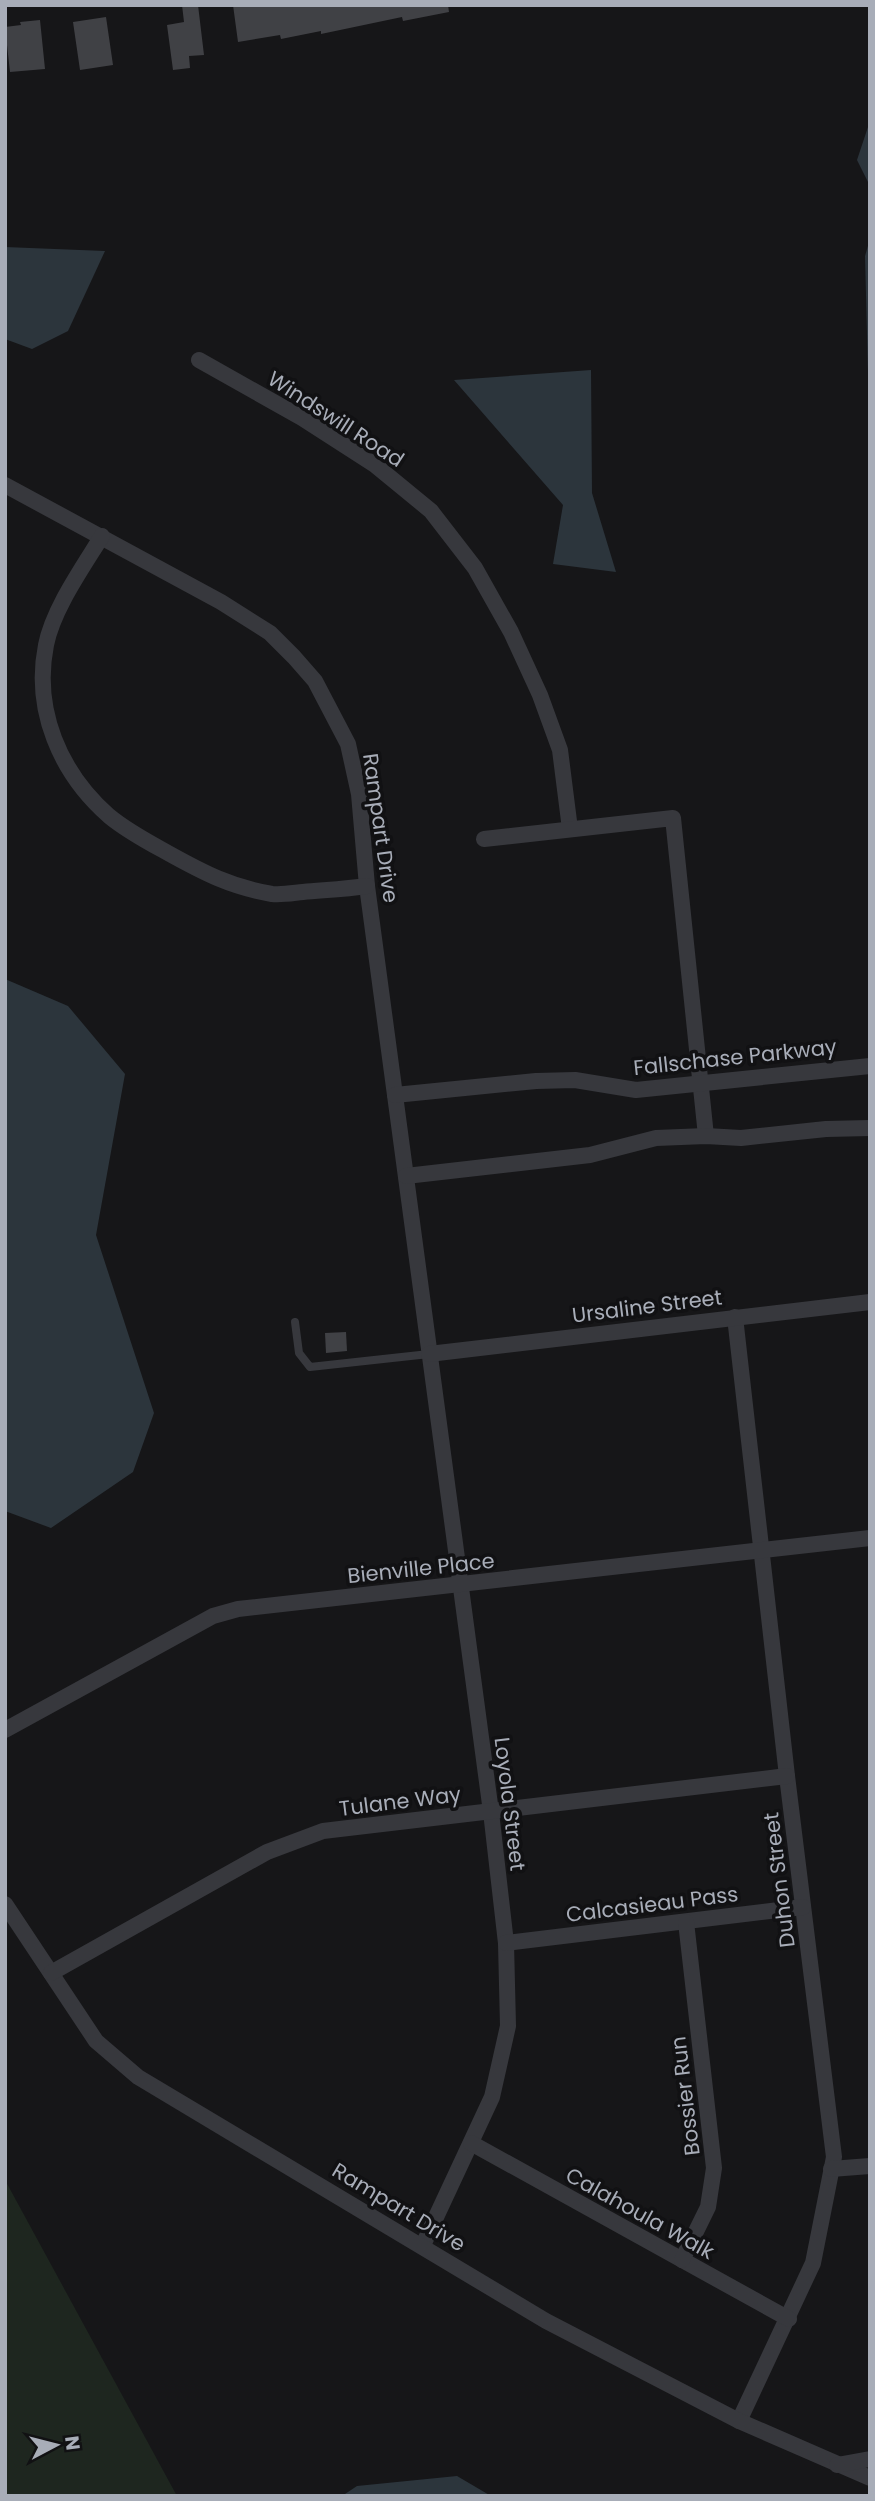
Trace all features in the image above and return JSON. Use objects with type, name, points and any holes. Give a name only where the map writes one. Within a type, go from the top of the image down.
[{"type":"street","name":"Windswill Road","points":[[199,359],[302,418],[375,465],[432,511],[475,568],[511,632],[540,695],[560,750],[570,829]]},
{"type":"street","name":"Rampart Drive","points":[[5,485],[102,536],[270,633],[315,681],[348,744],[359,794],[367,886],[429,1354]]},
{"type":"street","points":[[102,536],[59,611],[46,642],[42,674],[45,716],[61,756],[89,796],[111,818],[131,831],[209,877],[235,886],[275,895],[367,886]]},
{"type":"street","points":[[484,839],[673,818],[706,1136]]},
{"type":"street","name":"Fallschase Parkway","points":[[395,1096],[536,1081],[575,1080],[636,1090],[870,1066]]},
{"type":"street","points":[[405,1176],[590,1155],[656,1139],[706,1136],[741,1138],[826,1129],[870,1128]]},
{"type":"street","name":"Ursaline Street","points":[[429,1354],[870,1302]]},
{"type":"street","name":"Duhon Street","points":[[735,1317],[834,2157],[813,2263],[739,2421]]},
{"type":"street","name":"Loyola Street","points":[[423,2245],[492,2097],[508,2026],[506,1943],[491,1812],[429,1354]]},
{"type":"street","name":"Bienville Place","points":[[5,1730],[213,1616],[238,1609],[870,1538]]},
{"type":"street","name":"Tulane Way","points":[[51,1973],[267,1852],[323,1831],[787,1776]]},
{"type":"street","name":"Rampart Drive","points":[[5,1904],[96,2041],[138,2077],[546,2321],[739,2421],[870,2478]]},
{"type":"street","name":"Calcasieau Pass","points":[[506,1943],[803,1907]]},
{"type":"street","name":"Bossier Run","points":[[682,2259],[708,2207],[714,2168],[686,1922]]},
{"type":"street","name":"Calahoula Walk","points":[[471,2143],[789,2319]]},
{"type":"street","points":[[831,2169],[870,2166]]},
{"type":"street","points":[[837,2465],[870,2459]]},
{"type":"lane","points":[[295,1322],[299,1353],[310,1367],[429,1354]]},
{"type":"shaded area","points":[[870,121],[870,186],[857,160]]},
{"type":"shaded area","points":[[870,239],[870,452],[865,256]]},
{"type":"shaded area","points":[[5,247],[105,251],[68,331],[32,349],[5,339]]},
{"type":"shaded area","points":[[591,370],[592,493],[616,572],[553,564],[563,505],[454,380]]},
{"type":"shaded area","points":[[5,979],[68,1006],[125,1074],[96,1235],[154,1413],[133,1472],[51,1528],[5,1511]]},
{"type":"shaded area","points":[[5,2180],[177,2496],[5,2496]]},
{"type":"shaded area","points":[[457,2476],[491,2496],[342,2496],[357,2486]]},
{"type":"building","points":[[182,5],[198,5],[204,55],[189,56],[190,68],[173,70],[167,25],[184,22]]},
{"type":"building","points":[[233,5],[448,5],[449,12],[403,21],[402,17],[321,34],[321,31],[281,39],[280,35],[238,42]]},
{"type":"building","points":[[106,17],[113,65],[80,70],[73,22]]},
{"type":"building","points":[[40,20],[45,69],[10,72],[5,27]]},
{"type":"building","points":[[346,1332],[347,1351],[326,1353],[325,1333]]}]
